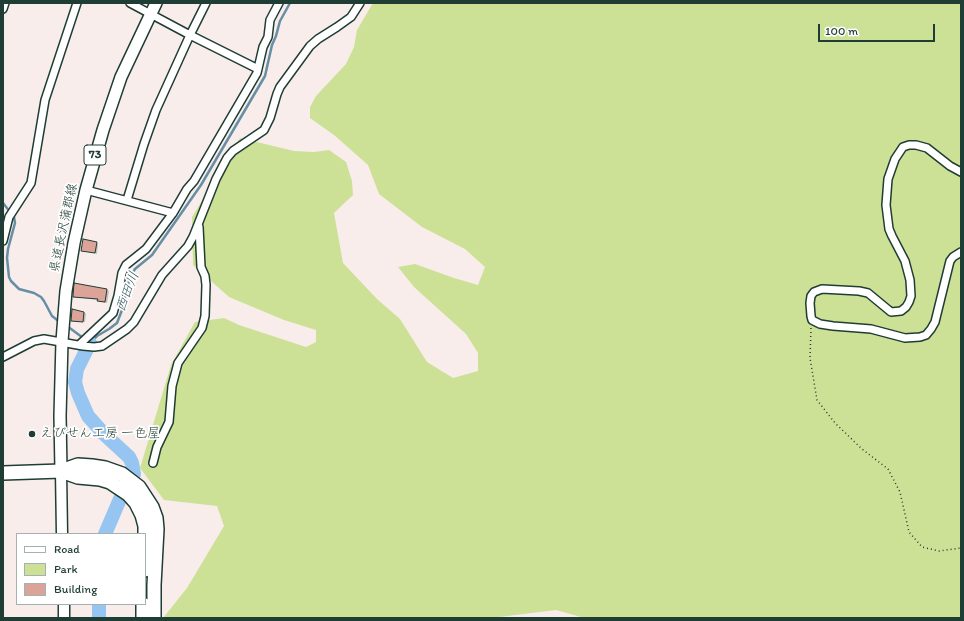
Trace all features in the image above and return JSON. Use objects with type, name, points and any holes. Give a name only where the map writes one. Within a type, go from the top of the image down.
[{"type":"highway","points":[[3,473],[61,471],[78,465],[105,468],[122,474],[136,484],[141,499],[145,533]]},
{"type":"highway","points":[[61,471],[78,477],[100,479],[110,482],[128,494],[141,499],[152,507],[156,518],[157,529],[154,618]]},
{"type":"highway","points":[[143,605],[143,618]]},
{"type":"main road","name":"県道長沢蒲郡線","points":[[61,471],[60,416],[62,341],[70,267],[95,155],[121,77],[156,3]]},
{"type":"street","points":[[3,9],[5,3]]},
{"type":"street","points":[[3,241],[9,217],[15,210],[31,183],[45,100],[77,3]]},
{"type":"street","points":[[130,3],[258,69]]},
{"type":"street","points":[[127,200],[156,110],[206,3]]},
{"type":"street","points":[[83,342],[113,313],[122,273],[126,265],[146,249],[173,213],[187,189],[194,181],[258,69],[263,47],[268,37],[270,20],[279,3]]},
{"type":"street","points":[[3,357],[34,341],[44,339],[83,342],[94,347],[102,346],[134,322],[162,275],[188,246],[216,179],[227,158],[234,151],[264,130],[270,118],[280,87],[310,46],[318,39],[337,28],[351,16],[360,3]]},
{"type":"street","points":[[961,172],[950,166],[927,148],[909,145],[903,147],[895,159],[888,179],[886,205],[889,229],[905,261],[910,280],[911,296],[909,302],[901,311],[891,312],[868,293],[859,291],[822,289],[814,292],[811,296],[810,316],[812,320],[816,322],[833,326],[871,329],[905,338],[926,335],[934,322],[950,261],[961,252]]},
{"type":"street","points":[[86,190],[173,213]]},
{"type":"street","points":[[153,463],[157,447],[169,422],[172,386],[178,363],[202,328],[205,316],[206,285],[205,276],[201,267],[198,225]]},
{"type":"street","points":[[61,471],[62,533]]},
{"type":"street","points":[[64,605],[64,618]]},
{"type":"path","points":[[812,320],[810,358],[818,400],[835,423],[862,449],[888,469],[900,492],[909,532],[922,547],[938,551],[961,548]]},
{"type":"green space","points":[[373,3],[961,3],[961,618],[582,618],[556,610],[491,618],[163,618],[187,588],[224,526],[217,506],[164,500],[140,468],[171,365],[195,322],[224,318],[239,325],[306,347],[316,342],[316,330],[284,320],[229,297],[193,265],[192,217],[240,138],[294,151],[314,152],[329,150],[346,162],[352,181],[353,195],[334,213],[343,263],[377,299],[400,319],[427,362],[453,378],[478,371],[478,353],[466,334],[414,287],[398,267],[415,264],[478,285],[485,267],[465,249],[422,227],[379,194],[368,165],[334,135],[310,118],[310,107],[316,96],[346,64],[354,47],[357,30]]},
{"type":"building","points":[[83,239],[97,242],[95,253],[81,251]]},
{"type":"building","points":[[74,283],[107,289],[105,302],[97,301],[98,299],[73,297]]},
{"type":"building","points":[[72,309],[84,312],[83,322],[71,321]]},
{"type":"waterway","name":"西田川","points":[[67,326],[90,343],[97,336],[117,323],[122,310],[130,277],[135,269],[152,255],[201,185],[265,76],[272,45],[280,21],[290,3]]},
{"type":"waterway","points":[[3,203],[14,217],[15,223],[8,249],[7,258],[9,277],[19,289],[34,293],[41,297],[52,316],[61,323]]},
{"type":"waterway","name":"西田川","points":[[90,343],[77,369],[75,382],[78,393],[88,416],[104,434],[129,457],[134,474],[125,493],[120,499],[105,533]]},
{"type":"waterway","name":"西田川","points":[[99,605],[99,618]]},
{"type":"place","name":"えびせん工房 一色屋","points":[[32,434]]}]
